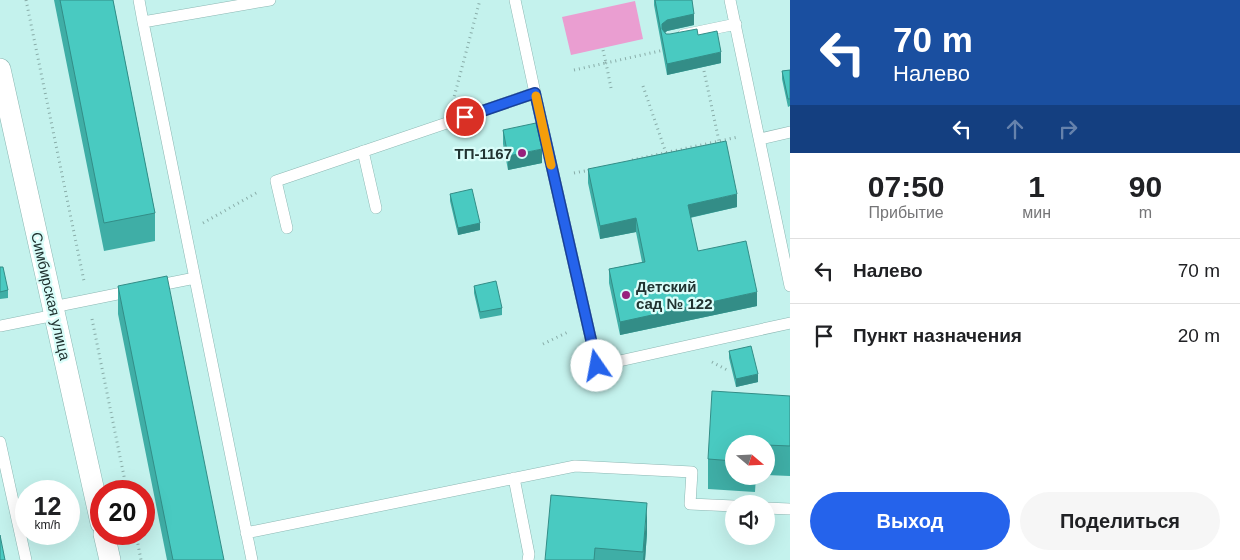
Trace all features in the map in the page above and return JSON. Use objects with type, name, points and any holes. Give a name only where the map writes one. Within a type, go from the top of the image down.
[{"type":"street","name":"Симбирская улица","points":[[0,69],[6,122],[54,311],[91,480]]},
{"type":"street","points":[[107,545],[110,560]]},
{"type":"lane","points":[[139,0],[252,560]]},
{"type":"lane","points":[[143,22],[270,0]]},
{"type":"lane","points":[[515,0],[597,366],[790,323]]},
{"type":"lane","points":[[730,0],[790,286]]},
{"type":"lane","points":[[669,38],[736,24]]},
{"type":"lane","points":[[287,228],[276,182],[535,93]]},
{"type":"lane","points":[[759,136],[790,132]]},
{"type":"lane","points":[[364,151],[376,208]]},
{"type":"lane","points":[[0,326],[88,300],[195,278]]},
{"type":"lane","points":[[0,442],[26,560]]},
{"type":"lane","points":[[246,533],[575,466],[692,472],[690,504],[725,506]]},
{"type":"lane","points":[[514,478],[529,554],[528,560]]},
{"type":"lane","points":[[775,508],[790,509]]},
{"type":"path","points":[[26,0],[125,480]]},
{"type":"path","points":[[447,123],[480,0]]},
{"type":"path","points":[[574,70],[664,50],[669,38]]},
{"type":"path","points":[[603,50],[611,88]]},
{"type":"path","points":[[704,71],[719,141]]},
{"type":"path","points":[[644,86],[666,153]]},
{"type":"path","points":[[629,161],[719,141],[759,136]]},
{"type":"path","points":[[554,178],[591,169]]},
{"type":"path","points":[[186,233],[276,182]]},
{"type":"path","points":[[543,344],[587,323]]},
{"type":"path","points":[[138,545],[141,560]]},
{"type":"shaded area","points":[[635,1],[643,39],[571,55],[562,17]]},
{"type":"building","points":[[60,0],[113,0],[155,213],[104,223]]},
{"type":"building","points":[[655,0],[692,0],[694,14],[667,20],[662,24],[662,29],[666,34],[697,29],[698,35],[717,31],[721,52],[667,64]]},
{"type":"building","points":[[790,70],[790,99],[788,99],[782,71]]},
{"type":"building","points":[[536,123],[542,149],[508,156],[503,130]]},
{"type":"building","points":[[726,141],[737,194],[688,205],[698,251],[746,241],[757,292],[620,322],[609,269],[645,262],[636,218],[600,226],[588,169]]},
{"type":"building","points":[[472,189],[480,223],[458,228],[450,194]]},
{"type":"building","points":[[0,267],[3,267],[8,290],[0,292]]},
{"type":"building","points":[[167,276],[224,560],[173,560],[118,286]]},
{"type":"building","points":[[496,281],[502,308],[480,312],[474,286]]},
{"type":"building","points":[[751,346],[758,374],[736,379],[729,351]]},
{"type":"building","points":[[712,391],[790,396],[790,446],[775,445],[775,435],[725,435],[725,460],[708,459]]},
{"type":"building","points":[[551,495],[647,503],[643,552],[595,548],[594,560],[545,560]]},
{"type":"building","points":[[0,535],[5,560],[0,560]]},
{"type":"slow traffic","points":[[536,96],[551,165]]},
{"type":"place","name":"ТП-1167","points":[[522,153]]},
{"type":"place","name":"Детский сад № 122","points":[[626,295]]},
{"type":"route","points":[[465,117],[535,93],[597,366]]}]
